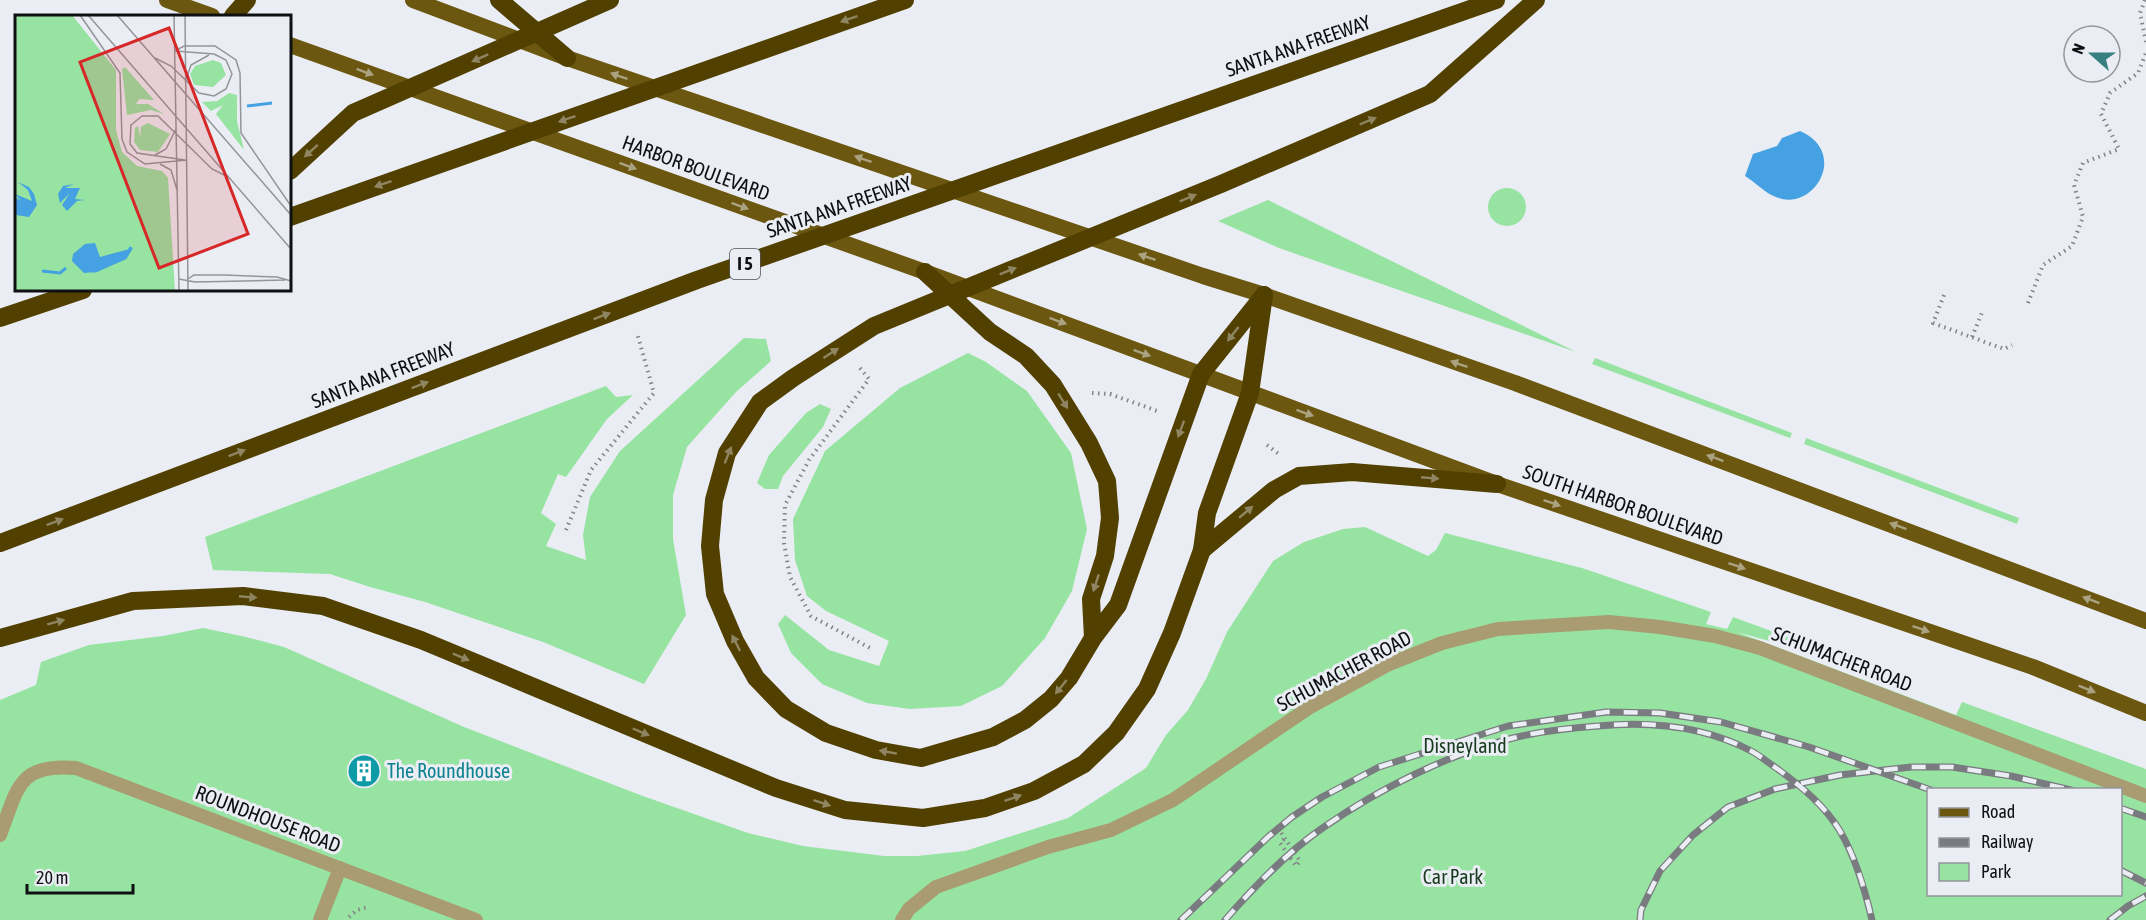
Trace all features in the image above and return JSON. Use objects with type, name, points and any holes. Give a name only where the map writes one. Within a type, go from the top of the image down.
[{"type":"highway","points":[[227,0],[228,15]]},
{"type":"highway","points":[[234,15],[247,0]]},
{"type":"highway","points":[[499,0],[567,58]]},
{"type":"highway","points":[[291,170],[353,114],[610,0]]},
{"type":"highway","points":[[291,217],[904,0]]},
{"type":"highway","name":"SANTA ANA FREEWAY","points":[[0,543],[719,273],[1496,0]]},
{"type":"highway","points":[[1264,295],[1201,374],[1118,605],[1093,638],[1069,678],[1052,699],[1025,720],[993,737],[921,758],[876,750],[826,733],[786,709],[756,678],[735,641],[715,594],[710,546],[714,500],[728,453],[744,423],[759,402],[874,326],[1221,184],[1430,94],[1536,0]]},
{"type":"highway","points":[[925,272],[990,332],[1026,356],[1053,385],[1089,443],[1107,481],[1110,518],[1105,556],[1091,599],[1093,638]]},
{"type":"highway","points":[[0,318],[80,291]]},
{"type":"highway","points":[[0,638],[133,601],[243,596],[322,606],[421,640],[776,788],[845,810],[923,818],[986,808],[1034,791],[1084,764],[1116,733],[1147,689],[1172,633],[1202,550],[1207,513],[1250,393],[1264,295]]},
{"type":"highway","points":[[1202,550],[1274,490],[1299,476],[1352,472],[1497,484]]},
{"type":"main road","points":[[167,0],[209,15]]},
{"type":"main road","points":[[416,1],[567,58],[1264,295],[1515,383],[2146,621]]},
{"type":"main road","name":"HARBOR BOULEVARD","points":[[291,45],[1087,332]]},
{"type":"main road","name":"SOUTH HARBOR BOULEVARD","points":[[1087,332],[1497,484],[2033,668],[2146,713]]},
{"type":"lane","name":"SCHUMACHER ROAD","points":[[902,920],[909,909],[936,887],[1048,847],[1111,830],[1173,800],[1310,707],[1387,666],[1442,643],[1498,629],[1609,622],[1714,636],[1760,648],[2146,796]]},
{"type":"lane","name":"ROUNDHOUSE ROAD","points":[[0,835],[18,788],[30,775],[44,768],[76,768],[476,920]]},
{"type":"lane","points":[[320,920],[340,868]]},
{"type":"path","points":[[2145,0],[2140,13],[2146,42]]},
{"type":"path","points":[[2028,303],[2043,265],[2072,246],[2076,236],[2083,217],[2074,185],[2083,163],[2119,149],[2102,114],[2110,93],[2138,73],[2146,53]]},
{"type":"path","points":[[1944,295],[1933,323],[2004,349],[2012,345]]},
{"type":"path","points":[[566,530],[591,470],[654,393],[629,306]]},
{"type":"path","points":[[1972,337],[1983,309]]},
{"type":"path","points":[[843,346],[869,379],[809,460],[785,505],[784,543],[790,577],[811,616],[870,648]]},
{"type":"path","points":[[1092,393],[1110,394],[1166,414]]},
{"type":"path","points":[[1267,445],[1285,460]]},
{"type":"path","points":[[1278,828],[1285,838],[1300,861],[1296,866],[1280,843],[1285,838]]},
{"type":"path","points":[[346,920],[357,910],[374,906]]},
{"type":"green space","points":[[1507,188],[1514,189],[1520,194],[1525,200],[1525,214],[1520,220],[1514,225],[1507,226],[1500,225],[1494,220],[1489,214],[1488,207],[1489,200],[1494,194],[1500,189]]},
{"type":"green space","points":[[1268,200],[1576,352],[1279,248],[1218,221]]},
{"type":"green space","points":[[744,338],[766,339],[771,361],[736,392],[687,447],[673,495],[673,539],[686,615],[644,684],[543,642],[425,602],[330,574],[213,570],[205,537],[606,386],[616,397],[633,395],[607,419],[566,477],[558,474],[541,513],[556,524],[546,546],[586,560],[583,535],[590,497],[620,451]]},
{"type":"green space","points":[[968,353],[986,362],[1027,391],[1071,453],[1087,529],[1072,591],[1045,638],[1002,686],[961,706],[910,709],[867,703],[822,684],[791,653],[778,624],[785,615],[829,650],[879,666],[889,641],[826,611],[807,596],[795,560],[793,519],[825,451],[900,388]]},
{"type":"green space","points":[[1595,358],[1792,433],[1790,438],[1592,364]]},
{"type":"green space","points":[[820,404],[831,409],[823,427],[783,476],[778,489],[765,489],[757,483],[769,455],[806,413]]},
{"type":"green space","points":[[1806,438],[2019,518],[2017,524],[1804,444]]},
{"type":"green space","name":"Disneyland","points":[[1365,527],[1428,556],[1436,550],[1445,533],[1582,568],[1711,612],[1706,624],[1727,629],[1733,617],[1834,654],[1833,659],[1737,632],[1956,715],[1962,702],[2146,769],[2146,920],[0,920],[0,700],[36,685],[41,662],[89,645],[163,636],[203,628],[246,637],[284,647],[464,727],[640,795],[748,833],[803,846],[884,856],[917,856],[965,851],[1068,818],[1146,768],[1166,735],[1188,710],[1206,679],[1227,632],[1273,561],[1304,542],[1343,529]]},
{"type":"water","points":[[1800,131],[1815,141],[1823,153],[1824,166],[1821,178],[1813,189],[1802,197],[1790,200],[1772,195],[1745,176],[1753,154],[1777,146],[1782,138]]},
{"type":"railway","points":[[1181,920],[1268,837],[1322,797],[1379,767],[1508,726],[1606,712],[1660,713],[1721,722],[1809,747],[1927,789]]},
{"type":"railway","points":[[1225,920],[1272,870],[1310,837],[1368,799],[1415,774],[1464,753],[1524,736],[1576,728],[1638,724],[1677,727],[1735,743],[1760,756],[1796,783],[1820,805],[1840,831],[1859,874],[1872,920]]},
{"type":"railway","points":[[1640,920],[1641,910],[1660,871],[1693,835],[1728,807],[1775,789],[1840,775],[1911,767],[1952,767],[2011,776],[2062,788]]},
{"type":"railway","points":[[2122,809],[2146,817]]},
{"type":"railway","points":[[2122,871],[2146,883]]},
{"type":"railway","points":[[2110,920],[2146,896]]},
{"type":"place","name":"The Roundhouse","points":[[364,771]]},
{"type":"park label","name":"Car Park","points":[[1453,877]]}]
